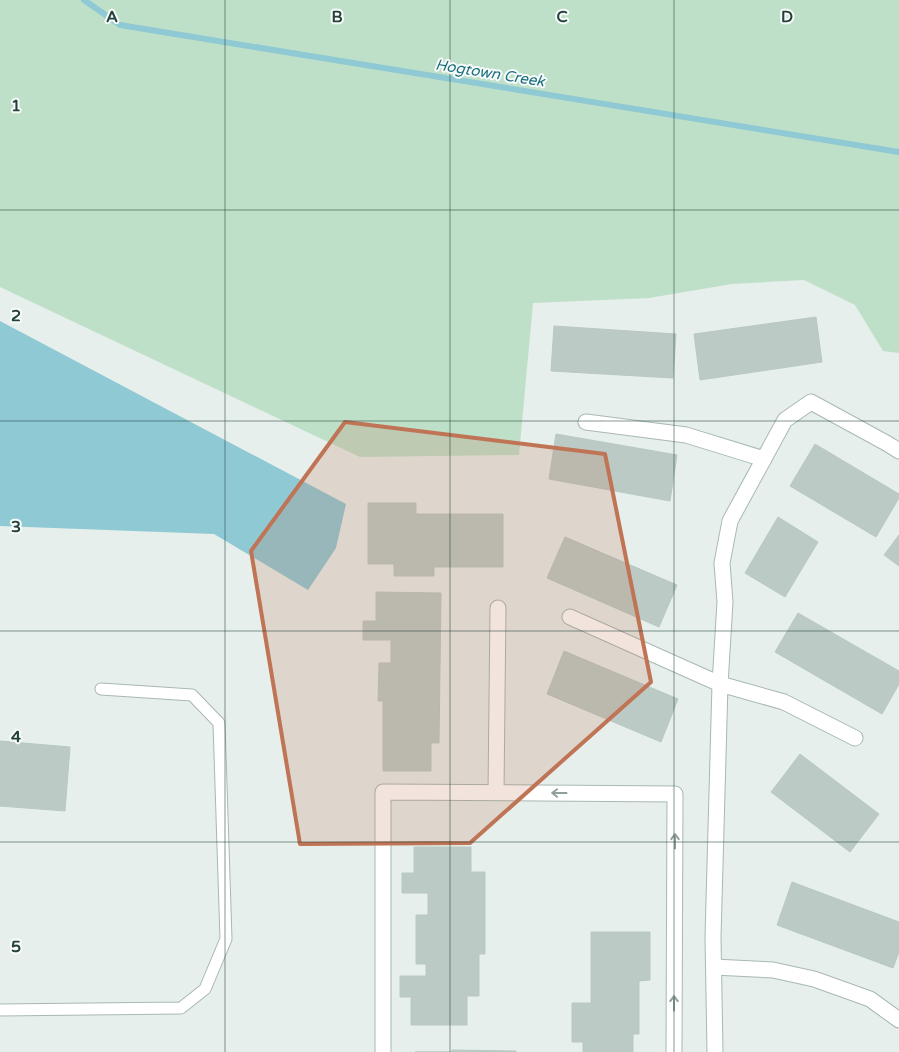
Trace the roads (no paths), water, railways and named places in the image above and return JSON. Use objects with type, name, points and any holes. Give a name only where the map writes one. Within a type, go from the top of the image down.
[{"type":"street","points":[[715,1052],[713,937],[720,684],[725,602],[722,563],[730,521],[785,420],[811,402],[899,451]]},
{"type":"street","points":[[586,422],[686,436],[764,459]]},
{"type":"street","points":[[496,792],[498,608]]},
{"type":"street","points":[[570,617],[720,684],[784,702],[856,738]]},
{"type":"street","points":[[384,1052],[384,792],[675,794],[674,1052]]},
{"type":"street","points":[[714,967],[773,970],[814,979],[870,999],[899,1020]]},
{"type":"lane","points":[[0,1010],[181,1008],[205,989],[226,939],[219,723],[192,695],[101,689]]},
{"type":"water","points":[[0,321],[346,504],[336,548],[308,590],[214,534],[0,526]]},
{"type":"waterway","name":"Hogtown Creek","points":[[84,0],[120,25],[899,152]]}]
